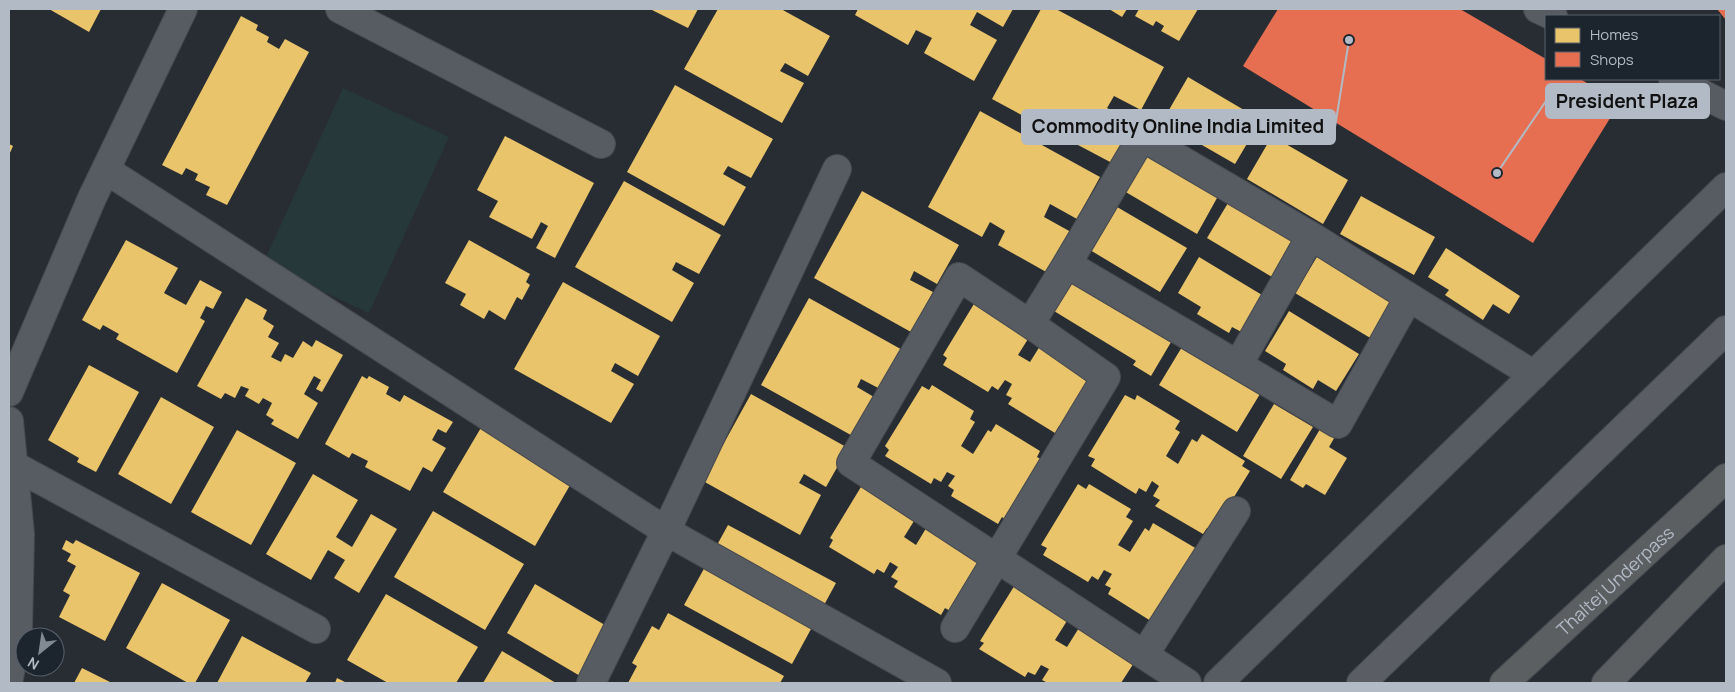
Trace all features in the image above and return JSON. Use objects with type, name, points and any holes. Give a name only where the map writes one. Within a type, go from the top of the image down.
[{"type":"highway","name":"Thaltej Underpass","points":[[1504,683],[1726,478]]},
{"type":"highway","points":[[1606,683],[1726,559]]},
{"type":"main road","points":[[1361,683],[1726,330]]},
{"type":"street","points":[[9,392],[106,170],[183,9]]},
{"type":"street","points":[[340,9],[601,144]]},
{"type":"street","points":[[1538,9],[1551,15]]},
{"type":"street","points":[[1675,80],[1726,106]]},
{"type":"street","points":[[1030,324],[1142,137],[1311,236],[1534,375]]},
{"type":"street","points":[[591,683],[666,531],[837,169]]},
{"type":"street","points":[[106,170],[666,531],[937,683]]},
{"type":"street","points":[[1218,683],[1726,187]]},
{"type":"street","points":[[1238,364],[1311,236]]},
{"type":"street","points":[[1067,264],[1338,424],[1408,297]]},
{"type":"street","points":[[955,628],[996,558],[1106,376],[959,277],[851,462],[996,558],[1187,683]]},
{"type":"street","points":[[9,421],[20,534],[18,630],[9,678]]},
{"type":"street","points":[[13,465],[316,629]]},
{"type":"street","points":[[1144,655],[1236,511]]},
{"type":"shaded area","points":[[343,88],[449,137],[369,313],[263,264]]},
{"type":"building: Homes","points":[[49,9],[101,9],[89,32]]},
{"type":"building: Homes","points":[[650,9],[698,9],[688,28]]},
{"type":"building: Homes","points":[[718,9],[781,9],[830,36],[808,76],[785,63],[780,71],[804,83],[782,123],[684,69]]},
{"type":"building: Homes","points":[[858,9],[1013,9],[1003,27],[977,12],[970,25],[997,40],[974,81],[924,53],[932,38],[916,30],[908,45],[855,15]]},
{"type":"building: Homes","points":[[1041,9],[1056,9],[1164,67],[1141,110],[1114,96],[1107,108],[1134,123],[1112,163],[1061,136],[1069,121],[1054,113],[1046,128],[992,99]]},
{"type":"building: Homes","points":[[1109,9],[1127,9],[1122,17]]},
{"type":"building: Homes","points":[[1139,9],[1198,9],[1179,41],[1161,31],[1164,26],[1156,21],[1153,26],[1135,16]]},
{"type":"building: Homes","points":[[241,16],[258,25],[256,30],[269,37],[267,42],[279,49],[285,39],[309,52],[227,205],[206,195],[210,187],[195,180],[198,174],[186,168],[182,175],[162,165]]},
{"type":"building: Homes","points":[[1188,77],[1261,120],[1235,164],[1162,122]]},
{"type":"building: Homes","points":[[675,85],[773,139],[751,178],[728,166],[723,174],[746,187],[724,226],[627,172]]},
{"type":"building: Homes","points":[[980,111],[1100,177],[1077,219],[1050,204],[1044,217],[1071,232],[1048,273],[998,245],[1005,231],[990,222],[982,237],[928,207]]},
{"type":"building: Homes","points":[[505,136],[594,183],[555,258],[536,248],[548,226],[541,222],[532,239],[489,217],[498,201],[477,190]]},
{"type":"building: Homes","points":[[1272,136],[1348,180],[1323,224],[1247,179]]},
{"type":"building: Homes","points":[[9,144],[13,146],[9,155]]},
{"type":"building: Homes","points":[[1150,147],[1222,189],[1197,234],[1124,191]]},
{"type":"building: Homes","points":[[624,181],[721,235],[699,274],[676,262],[672,270],[694,283],[672,322],[575,267]]},
{"type":"building: Homes","points":[[862,191],[959,245],[937,284],[914,271],[910,280],[933,292],[911,332],[814,278]]},
{"type":"building: Homes","points":[[1361,196],[1435,237],[1414,275],[1340,234]]},
{"type":"building: Homes","points":[[1231,198],[1305,245],[1282,283],[1207,238]]},
{"type":"building: Homes","points":[[1112,204],[1187,248],[1160,292],[1085,247]]},
{"type":"building: Homes","points":[[126,240],[178,268],[164,293],[186,305],[200,280],[222,292],[213,309],[206,306],[200,318],[205,321],[177,373],[116,339],[119,334],[103,325],[100,330],[82,320]]},
{"type":"building: Homes","points":[[469,240],[530,274],[526,282],[530,285],[522,300],[517,297],[505,320],[489,310],[484,319],[460,305],[466,294],[445,283]]},
{"type":"building: Homes","points":[[1323,247],[1400,293],[1372,339],[1295,293]]},
{"type":"building: Homes","points":[[1446,248],[1520,296],[1509,314],[1493,304],[1483,320],[1445,295],[1449,290],[1428,277]]},
{"type":"building: Homes","points":[[1199,257],[1272,301],[1251,337],[1232,327],[1229,333],[1197,314],[1201,307],[1178,293]]},
{"type":"building: Homes","points":[[1078,271],[1177,332],[1151,376],[1133,365],[1136,361],[1054,311]]},
{"type":"building: Homes","points":[[563,282],[660,336],[638,376],[615,363],[611,371],[634,384],[611,423],[514,369]]},
{"type":"building: Homes","points":[[980,294],[1033,331],[1018,355],[1030,362],[1045,338],[1099,367],[1062,428],[1059,426],[1055,433],[1008,404],[1012,398],[1006,395],[1012,384],[1005,380],[998,390],[992,386],[988,392],[943,365],[947,358],[943,355]]},
{"type":"building: Homes","points":[[246,298],[267,310],[263,319],[274,326],[268,337],[279,343],[271,357],[281,362],[285,354],[293,358],[303,341],[312,347],[316,340],[343,355],[322,392],[316,389],[321,380],[314,376],[304,394],[318,403],[298,439],[271,424],[274,420],[266,415],[272,403],[263,398],[259,404],[245,396],[249,389],[241,386],[235,398],[225,393],[221,399],[197,386]]},
{"type":"building: Homes","points":[[809,298],[906,352],[884,391],[861,379],[857,387],[879,400],[858,439],[761,385]]},
{"type":"building: Homes","points":[[1289,311],[1359,354],[1336,391],[1318,380],[1313,389],[1283,370],[1286,364],[1265,351]]},
{"type":"building: Homes","points":[[1188,337],[1266,384],[1237,432],[1159,385]]},
{"type":"building: Homes","points":[[89,365],[139,392],[96,472],[77,462],[79,458],[48,440]]},
{"type":"building: Homes","points":[[362,376],[367,379],[369,376],[389,387],[386,394],[400,402],[404,395],[453,422],[446,433],[438,429],[432,440],[446,448],[432,472],[423,467],[410,491],[365,467],[368,461],[352,453],[349,458],[325,444]]},
{"type":"building: Homes","points":[[932,385],[974,411],[970,419],[975,422],[961,446],[973,454],[988,430],[991,432],[996,424],[1040,451],[1037,457],[1044,461],[1008,522],[1002,517],[998,524],[951,496],[954,490],[948,486],[955,476],[947,472],[941,482],[934,478],[931,484],[885,456],[889,450],[885,446],[922,386],[929,390]]},
{"type":"building: Homes","points":[[751,394],[848,448],[826,487],[804,474],[799,483],[821,495],[800,535],[703,481]]},
{"type":"building: Homes","points":[[1125,395],[1135,400],[1137,395],[1180,421],[1175,429],[1180,432],[1166,456],[1178,464],[1192,439],[1197,442],[1202,434],[1245,461],[1242,466],[1250,471],[1213,531],[1207,528],[1203,534],[1155,506],[1160,500],[1153,496],[1159,486],[1152,481],[1146,492],[1139,488],[1136,494],[1091,466],[1095,459],[1088,456]]},
{"type":"building: Homes","points":[[161,397],[214,427],[171,504],[118,474]]},
{"type":"building: Homes","points":[[1274,404],[1313,427],[1281,479],[1243,456]]},
{"type":"building: Homes","points":[[1323,424],[1337,433],[1329,447],[1347,458],[1325,495],[1306,484],[1303,488],[1290,480]]},
{"type":"building: Homes","points":[[482,426],[573,480],[535,546],[443,492]]},
{"type":"building: Homes","points":[[237,430],[296,463],[251,545],[191,512]]},
{"type":"building: Homes","points":[[313,474],[358,500],[336,537],[352,547],[371,514],[397,529],[359,593],[334,578],[345,560],[328,550],[311,580],[266,554]]},
{"type":"building: Homes","points":[[867,477],[919,513],[904,537],[916,545],[931,520],[988,552],[952,612],[945,608],[941,615],[894,587],[898,581],[891,577],[898,567],[890,562],[884,573],[877,569],[874,574],[829,547],[833,540],[830,538]]},
{"type":"building: Homes","points":[[1078,484],[1086,489],[1089,484],[1131,509],[1126,517],[1133,521],[1118,545],[1130,552],[1145,528],[1149,531],[1153,523],[1197,549],[1154,623],[1108,594],[1111,588],[1105,585],[1112,574],[1104,570],[1098,580],[1092,576],[1088,582],[1043,555],[1047,548],[1041,545]]},
{"type":"building: Homes","points":[[433,511],[524,564],[485,630],[394,577]]},
{"type":"building: Homes","points":[[728,525],[836,583],[792,664],[684,605]]},
{"type":"building: Homes","points":[[66,540],[73,544],[76,540],[140,573],[105,641],[59,617],[70,595],[63,591],[76,566],[67,561],[71,554],[62,549]]},
{"type":"building: Homes","points":[[1018,580],[1070,616],[1055,640],[1067,647],[1082,623],[1139,655],[1121,683],[1048,683],[1042,680],[1049,669],[1041,665],[1035,675],[1028,672],[1025,677],[979,649],[984,643],[980,641]]},
{"type":"building: Homes","points":[[162,583],[230,620],[195,683],[188,683],[126,648]]},
{"type":"building: Homes","points":[[535,584],[627,638],[592,683],[507,633]]},
{"type":"building: Homes","points":[[386,594],[478,647],[456,683],[388,683],[347,660]]},
{"type":"building: Homes","points":[[668,613],[784,676],[780,683],[628,683],[637,666],[632,663],[652,626],[659,630]]},
{"type":"building: Homes","points":[[242,636],[311,673],[305,683],[217,683]]},
{"type":"building: Homes","points":[[502,651],[556,683],[483,683]]},
{"type":"building: Homes","points":[[82,668],[112,683],[74,683]]},
{"type":"building: Homes","points":[[337,678],[347,683],[335,683]]},
{"type":"building: Shops","points":[[1278,9],[1460,9],[1545,58],[1545,80],[1582,80],[1620,102],[1533,243],[1243,66]]},
{"type":"building: Shops","points":[[1717,9],[1726,9],[1726,20]]},
{"type":"place","name":"Commodity Online India Limited","points":[[1349,40]]},
{"type":"place","name":"President Plaza","points":[[1497,173]]}]
